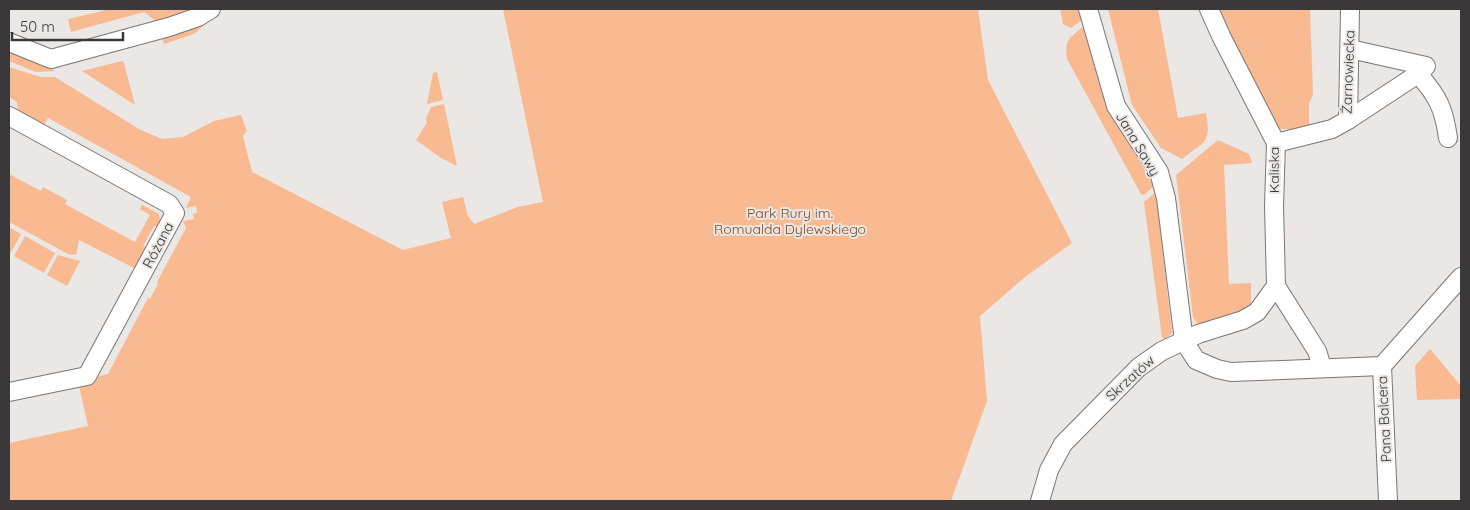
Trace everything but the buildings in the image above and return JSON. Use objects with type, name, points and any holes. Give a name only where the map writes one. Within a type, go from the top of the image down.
[{"type":"street","points":[[9,42],[51,59],[169,27],[198,16],[210,9]]},
{"type":"street","name":"Jana Sawy","points":[[1088,9],[1116,106],[1159,172],[1166,198],[1184,341]]},
{"type":"street","name":"Kaliska","points":[[1209,9],[1276,143],[1274,206],[1276,286]]},
{"type":"street","name":"Żarnowiecka","points":[[1276,143],[1332,129],[1348,120],[1350,9]]},
{"type":"street","points":[[1348,120],[1418,74],[1426,66],[1350,49]]},
{"type":"street","points":[[1418,74],[1436,94],[1445,117],[1448,138]]},
{"type":"street","name":"Różana","points":[[9,116],[169,204],[175,213],[87,376],[9,392]]},
{"type":"street","name":"Pana Balcera","points":[[1388,501],[1382,366],[1461,277]]},
{"type":"street","points":[[1322,367],[1317,351],[1276,286],[1258,312],[1243,320],[1198,334],[1184,341],[1196,360],[1217,369],[1231,372],[1382,366]]},
{"type":"street","name":"Skrzatów","points":[[1040,501],[1053,459],[1071,434],[1139,367],[1162,351],[1184,341]]},
{"type":"green space","points":[[111,9],[193,9],[156,21],[144,12],[71,32],[68,19]]},
{"type":"green space","points":[[222,9],[194,34],[164,44],[162,35],[204,21]]},
{"type":"green space","name":"Park Rury im. Romualda Dylewskiego","points":[[503,9],[978,9],[988,80],[1072,243],[1025,277],[980,316],[987,401],[951,501],[9,501],[9,443],[88,426],[79,386],[93,384],[99,376],[108,374],[148,298],[150,299],[186,228],[183,221],[194,219],[193,214],[197,213],[196,206],[186,208],[191,197],[48,118],[42,128],[18,114],[17,102],[9,97],[9,67],[41,77],[55,77],[139,129],[162,139],[183,137],[214,121],[241,115],[247,131],[243,136],[252,172],[403,250],[451,238],[442,202],[463,197],[468,216],[474,224],[518,207],[543,202]]},
{"type":"green space","points":[[1060,9],[1081,9],[1083,19],[1071,28],[1063,24]]},
{"type":"green space","points":[[1108,9],[1158,9],[1178,118],[1206,113],[1208,131],[1205,140],[1182,159],[1161,148],[1132,105]]},
{"type":"green space","points":[[1213,9],[1310,9],[1313,94],[1309,104],[1309,129],[1279,129]]},
{"type":"green space","points":[[1083,27],[1106,105],[1154,186],[1144,195],[1141,194],[1067,59],[1067,43]]},
{"type":"green space","points":[[9,50],[56,71],[36,72],[9,61]]},
{"type":"green space","points":[[122,61],[124,63],[135,105],[82,71]]},
{"type":"green space","points":[[437,72],[443,100],[427,104],[433,73]]},
{"type":"green space","points":[[444,104],[457,166],[441,158],[416,140],[427,123],[426,119],[431,107]]},
{"type":"green space","points":[[1218,140],[1249,154],[1252,163],[1224,165],[1229,284],[1251,283],[1251,306],[1237,316],[1200,327],[1193,317],[1176,175]]},
{"type":"green space","points":[[9,174],[41,191],[43,187],[67,200],[65,204],[135,242],[150,215],[140,209],[142,205],[159,214],[160,221],[157,227],[154,226],[143,246],[146,248],[134,268],[79,240],[76,255],[68,254],[9,222]]},
{"type":"green space","points":[[1156,192],[1172,333],[1165,339],[1162,337],[1144,202]]},
{"type":"green space","points":[[9,227],[21,234],[10,254],[9,253]]},
{"type":"green space","points":[[25,236],[55,253],[44,273],[14,256]]},
{"type":"green space","points":[[58,255],[80,261],[67,286],[47,275]]},
{"type":"green space","points":[[1430,349],[1461,386],[1461,399],[1417,400],[1415,366]]}]
